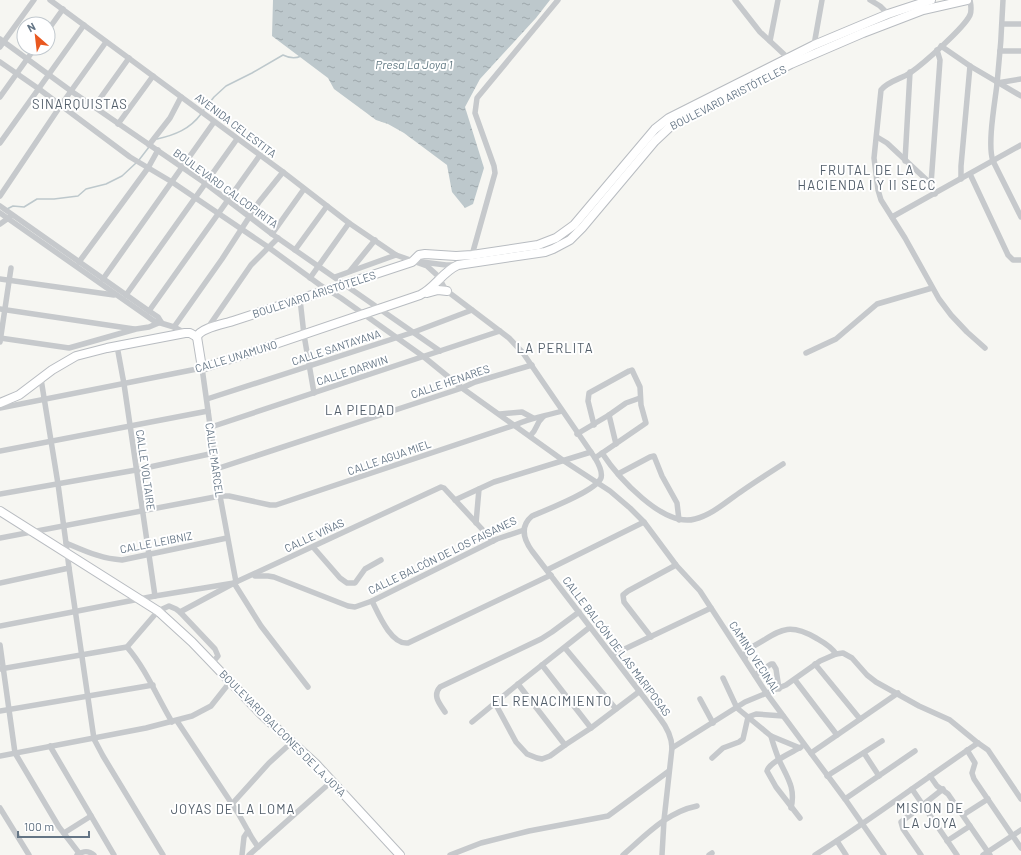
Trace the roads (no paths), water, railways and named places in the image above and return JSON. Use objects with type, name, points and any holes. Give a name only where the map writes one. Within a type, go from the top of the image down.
[{"type":"street","points":[[1,43],[34,0]]},
{"type":"street","name":"AVENIDA CELESTITA","points":[[50,0],[283,172],[349,223],[396,255],[426,266],[440,279],[447,291]]},
{"type":"street","points":[[472,255],[495,173],[494,166],[475,113],[477,98],[558,0]]},
{"type":"street","points":[[735,0],[751,22],[788,58]]},
{"type":"street","points":[[770,41],[778,0]]},
{"type":"street","points":[[814,45],[822,0]]},
{"type":"street","points":[[870,0],[880,6],[891,17]]},
{"type":"street","name":"BOULEVARD ARISTÓTELES","points":[[617,180],[655,129],[670,118],[814,45],[891,17],[967,0]]},
{"type":"street","points":[[970,0],[972,8],[970,15],[961,26],[939,48],[910,72],[886,85],[882,90],[874,158],[878,190],[881,200],[932,288],[951,315],[985,348]]},
{"type":"street","points":[[1003,0],[1000,51],[992,123],[991,151],[993,161],[1021,217]]},
{"type":"street","name":"BOULEVARD ARISTÓTELES","points":[[412,262],[419,255],[424,254],[456,256],[472,255],[538,245],[551,241],[574,225],[661,134],[672,125],[791,64],[926,1]]},
{"type":"street","points":[[56,19],[63,9]]},
{"type":"street","points":[[1002,24],[1021,24]]},
{"type":"street","points":[[0,144],[84,26]]},
{"type":"street","points":[[0,196],[61,105],[106,42]]},
{"type":"street","name":"BOULEVARD CALCOPIRITA","points":[[1,43],[27,58],[48,75],[205,183],[272,234],[440,351]]},
{"type":"street","points":[[939,48],[1021,96]]},
{"type":"street","points":[[935,194],[931,184],[940,60],[939,48]]},
{"type":"street","points":[[1000,51],[1021,51]]},
{"type":"street","points":[[0,97],[17,75],[27,58]]},
{"type":"street","points":[[94,107],[129,58]]},
{"type":"street","points":[[0,62],[61,105],[130,157],[172,182],[268,247],[424,357]]},
{"type":"street","points":[[961,179],[970,66]]},
{"type":"street","points":[[905,161],[910,72]]},
{"type":"street","points":[[118,124],[153,76]]},
{"type":"street","points":[[997,83],[1021,79]]},
{"type":"street","points":[[79,262],[148,168],[153,147],[181,97]]},
{"type":"street","points":[[103,279],[214,122]]},
{"type":"street","points":[[877,137],[887,143],[931,184]]},
{"type":"street","points":[[126,295],[237,139]]},
{"type":"street","points":[[892,217],[1021,145]]},
{"type":"street","points":[[149,311],[260,155]]},
{"type":"street","points":[[174,328],[259,202],[283,172]]},
{"type":"street","points":[[970,174],[1008,255],[1010,258],[1019,260]]},
{"type":"street","points":[[272,234],[304,188]]},
{"type":"street","name":"BOULEVARD ARISTÓTELES","points":[[0,403],[19,395],[52,370],[76,356],[88,352],[185,333],[212,326],[412,262],[458,265],[535,254],[553,249],[574,237],[604,195]]},
{"type":"street","points":[[295,250],[327,206]]},
{"type":"street","points":[[2,210],[13,215],[149,311],[161,322]]},
{"type":"street","points":[[2,210],[8,219],[154,321],[161,322],[185,333]]},
{"type":"street","points":[[0,224],[13,215]]},
{"type":"street","points":[[310,278],[349,223]]},
{"type":"street","points":[[212,326],[243,276],[268,247],[278,238]]},
{"type":"street","points":[[349,271],[375,240]]},
{"type":"street","points":[[335,277],[396,255]]},
{"type":"street","name":"CALLE UNAMUNO","points":[[0,408],[202,368],[364,315],[424,293],[431,289],[448,270],[458,265]]},
{"type":"street","points":[[11,268],[2,309],[0,339],[69,348],[136,329],[149,327],[161,322]]},
{"type":"street","points":[[0,279],[116,295]]},
{"type":"street","points":[[806,353],[836,340],[877,304],[932,288]]},
{"type":"street","points":[[424,293],[438,290],[447,291],[516,345],[532,365],[591,452],[601,472],[600,480],[597,484]]},
{"type":"street","points":[[300,299],[304,335],[314,393]]},
{"type":"street","points":[[2,309],[136,329]]},
{"type":"street","name":"CALLE SANTAYANA","points":[[207,399],[414,332],[472,310]]},
{"type":"street","name":"BOULEVARD ARISTÓTELES","points":[[185,333],[190,333],[197,337],[200,331],[212,326]]},
{"type":"street","name":"CALLE DARWIN","points":[[211,427],[500,331]]},
{"type":"street","name":"CALLE MARCEL","points":[[197,337],[220,496],[235,583]]},
{"type":"street","name":"CALLE VOLTAIRE","points":[[117,346],[124,384],[155,596]]},
{"type":"street","name":"CAMINO VECINAL","points":[[424,357],[462,388],[621,500],[644,522],[676,565],[700,591],[745,659],[766,694],[783,716],[802,746],[811,753],[884,855]]},
{"type":"street","name":"CALLE HENARES","points":[[216,469],[462,388],[475,382],[532,365]]},
{"type":"street","points":[[594,425],[588,401],[588,394],[632,370],[640,387],[641,405],[646,422],[644,426],[594,458]]},
{"type":"street","points":[[41,379],[68,554],[68,568],[80,655],[94,739],[164,855]]},
{"type":"street","points":[[578,434],[626,403],[640,398]]},
{"type":"street","points":[[0,451],[208,411]]},
{"type":"street","name":"CALLE AGUA MIEL","points":[[0,538],[220,496],[229,496],[276,505],[534,418],[543,417],[562,411]]},
{"type":"street","points":[[500,414],[522,412],[534,418]]},
{"type":"street","points":[[609,415],[616,444]]},
{"type":"street","points":[[530,436],[535,431],[539,420],[543,417]]},
{"type":"street","points":[[455,500],[507,478],[591,452]]},
{"type":"street","points":[[0,494],[136,470],[214,453]]},
{"type":"street","points":[[602,453],[608,463],[630,487],[660,511],[679,520],[694,520],[707,514],[783,464]]},
{"type":"street","points":[[618,474],[650,457],[653,456],[656,458],[660,471],[677,502],[679,520]]},
{"type":"street","name":"CALLE BALCÓN DE LOS FAISANES","points":[[248,577],[268,576],[355,607],[372,601],[493,541],[524,530],[526,522],[532,516],[590,490],[597,484]]},
{"type":"street","name":"CALLE VIÑAS","points":[[180,612],[235,583],[440,487],[444,488],[493,541]]},
{"type":"street","points":[[476,523],[479,489]]},
{"type":"street","name":"BOULEVARD BALCONES DE LA JOYA","points":[[0,511],[158,612],[192,642],[261,714],[316,764],[400,855]]},
{"type":"street","points":[[547,570],[644,522]]},
{"type":"street","name":"CALLE BALCÓN DE LAS MARIPOSAS","points":[[524,530],[524,539],[640,691],[663,722],[671,737],[672,748],[664,820],[662,855]]},
{"type":"street","name":"CALLE LEIBNIZ","points":[[66,543],[98,556],[122,560],[227,538]]},
{"type":"street","points":[[313,547],[347,584],[355,583],[365,569],[381,560]]},
{"type":"street","points":[[651,637],[624,602],[623,597],[628,591],[676,565]]},
{"type":"street","points":[[0,583],[68,568]]},
{"type":"street","points":[[372,601],[385,626],[391,634],[403,643],[408,643],[551,575]]},
{"type":"street","points":[[0,626],[155,596],[235,583],[261,626],[308,687]]},
{"type":"street","points":[[2,669],[127,647],[158,612],[169,606],[180,612],[217,652],[218,656],[212,663]]},
{"type":"street","points":[[612,655],[711,608]]},
{"type":"street","points":[[446,712],[437,699],[436,694],[442,685],[541,639],[579,612]]},
{"type":"street","points":[[472,722],[590,627]]},
{"type":"street","points":[[745,659],[746,651],[748,649],[778,632],[787,629],[796,630],[814,637],[827,645],[836,654]]},
{"type":"street","points":[[0,645],[2,669],[15,753],[78,854],[85,851],[94,855]]},
{"type":"street","points":[[127,647],[136,657],[175,722],[232,804],[258,847]]},
{"type":"street","points":[[565,648],[616,709]]},
{"type":"street","points":[[672,748],[750,700],[779,689],[815,664],[836,654],[843,653],[852,658],[867,675],[876,682],[919,706],[950,720],[988,750],[1021,799]]},
{"type":"street","points":[[755,675],[773,664],[776,670],[779,689]]},
{"type":"street","points":[[815,664],[860,719]]},
{"type":"street","points":[[542,665],[591,728]]},
{"type":"street","points":[[723,678],[737,708],[771,736],[802,746]]},
{"type":"street","points":[[794,680],[837,736]]},
{"type":"street","points":[[0,756],[94,739],[175,722],[202,712],[211,706],[230,682]]},
{"type":"street","points":[[518,684],[565,744]]},
{"type":"street","points":[[0,711],[152,685]]},
{"type":"street","points":[[494,703],[512,737],[522,749],[527,754],[537,758],[546,758],[591,728],[640,691]]},
{"type":"street","points":[[811,753],[898,693]]},
{"type":"street","points":[[700,699],[713,723]]},
{"type":"street","points":[[748,717],[756,714],[783,716]]},
{"type":"street","points":[[712,758],[723,748],[743,739],[748,717]]},
{"type":"street","points":[[771,736],[779,760],[793,791],[794,799],[791,808]]},
{"type":"street","points":[[827,776],[882,741]]},
{"type":"street","points":[[232,804],[269,764],[292,742]]},
{"type":"street","points":[[815,855],[863,824],[978,743]]},
{"type":"street","points":[[50,746],[114,855]]},
{"type":"street","points":[[800,818],[791,808],[768,774],[768,767],[802,746]]},
{"type":"street","points":[[967,750],[974,759],[975,766],[973,775],[1021,848]]},
{"type":"street","points":[[845,800],[915,751]]},
{"type":"street","points":[[864,753],[880,776]]},
{"type":"street","points":[[450,855],[481,843],[508,836],[608,816],[669,771]]},
{"type":"street","points":[[930,776],[937,786],[948,794],[987,854],[1021,830]]},
{"type":"street","points":[[249,855],[332,781]]},
{"type":"street","points":[[912,789],[957,855]]},
{"type":"street","points":[[921,855],[903,829],[901,823],[902,820],[943,789]]},
{"type":"street","points":[[963,815],[988,799]]},
{"type":"street","points":[[623,855],[664,820],[686,808],[697,806]]},
{"type":"street","points":[[0,808],[29,855]]},
{"type":"street","points":[[0,820],[4,815]]},
{"type":"street","points":[[64,833],[91,816]]},
{"type":"street","points":[[947,841],[970,826]]},
{"type":"street","points":[[242,855],[244,837],[248,831]]},
{"type":"street","points":[[837,841],[846,855]]},
{"type":"water","name":"Presa La Joya 1","points":[[273,0],[550,0],[536,18],[480,79],[465,107],[484,168],[473,204],[465,208],[452,192],[447,165],[404,133],[388,124],[376,120],[334,89],[328,78],[272,36]]},
{"type":"waterway","points":[[203,111],[214,97],[226,86],[283,55],[292,58],[301,56]]},
{"type":"waterway","points":[[157,139],[182,131],[192,124],[201,114]]},
{"type":"waterway","points":[[139,160],[149,147]]},
{"type":"waterway","points":[[7,209],[13,206],[24,207],[37,199],[54,199],[78,196],[86,189],[106,184],[122,176],[136,163]]},
{"type":"district","name":"SINARQUISTAS","points":[[80,104]]},
{"type":"district","name":"FRUTAL DE LA HACIENDA I Y II SECC","points":[[867,178]]},
{"type":"district","name":"LA PERLITA","points":[[555,348]]},
{"type":"district","name":"LA PIEDAD","points":[[360,410]]},
{"type":"district","name":"EL RENACIMIENTO","points":[[552,701]]},
{"type":"district","name":"JOYAS DE LA LOMA","points":[[233,809]]},
{"type":"district","name":"MISION DE LA JOYA","points":[[930,816]]}]
